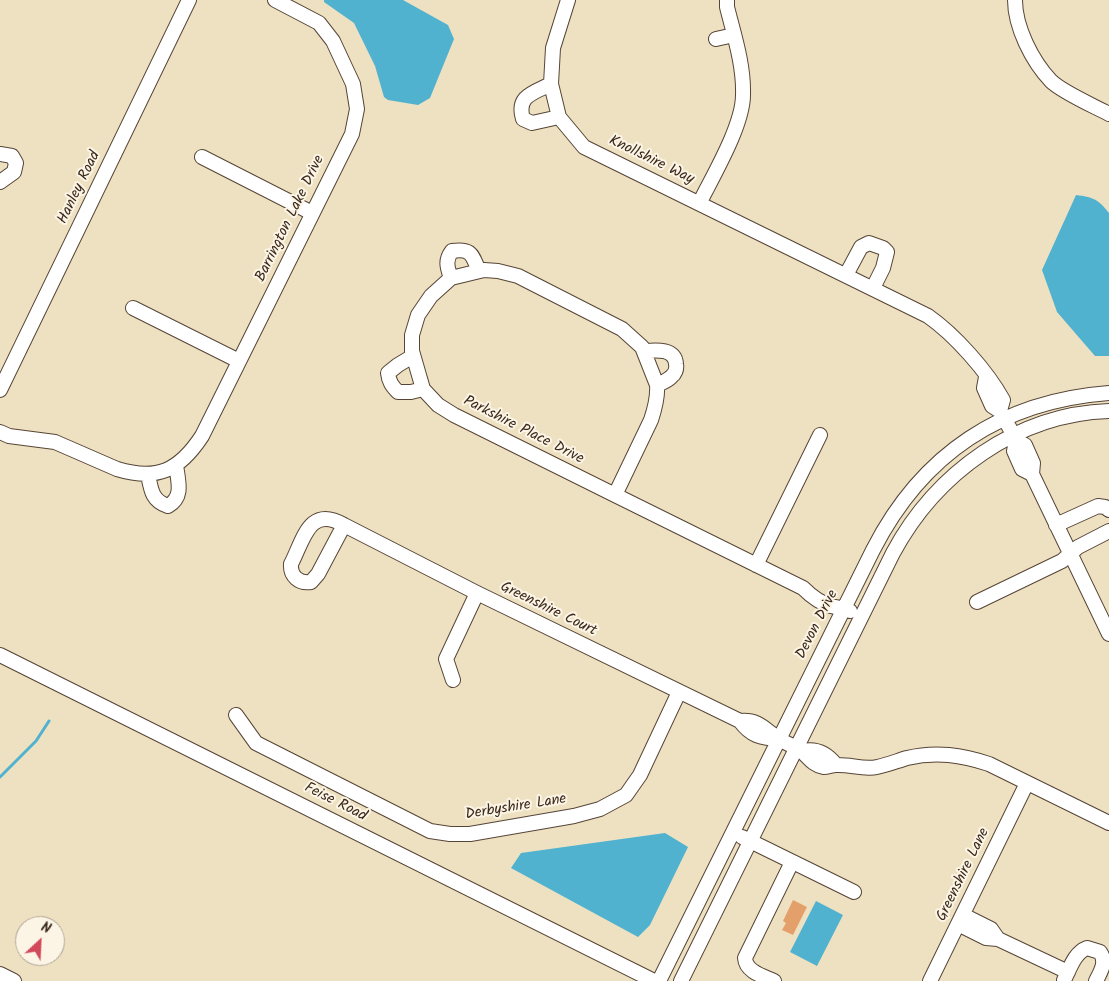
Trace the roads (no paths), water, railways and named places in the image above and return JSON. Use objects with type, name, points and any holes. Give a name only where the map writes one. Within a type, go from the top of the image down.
[{"type":"street","name":"Hanley Road","points":[[0,390],[189,0]]},
{"type":"street","name":"Barrington Lake Drive","points":[[176,466],[202,436],[352,134],[357,110],[353,84],[333,42],[319,23],[275,0]]},
{"type":"street","name":"Knollshire Way","points":[[568,0],[554,48],[551,84],[559,118],[584,147],[873,288],[928,316],[939,324],[978,364],[986,377],[984,388],[992,406],[1002,415],[1014,438],[1014,451],[1022,468],[1032,474],[1109,634]]},
{"type":"street","points":[[700,202],[738,122],[743,95],[740,60],[727,7],[728,0]]},
{"type":"street","points":[[1015,0],[1018,25],[1030,52],[1052,82],[1084,102],[1109,114]]},
{"type":"street","points":[[716,39],[734,35]]},
{"type":"street","points":[[551,84],[530,94],[523,100],[520,110],[523,119],[532,123],[559,118]]},
{"type":"street","points":[[0,154],[12,156],[16,163],[14,172],[0,182]]},
{"type":"street","points":[[202,157],[312,213]]},
{"type":"street","points":[[846,276],[864,244],[874,244],[883,248],[886,252],[885,260],[873,288]]},
{"type":"street","points":[[451,278],[447,267],[447,260],[452,251],[464,250],[468,252],[473,256],[479,271]]},
{"type":"street","name":"Parkshire Place Drive","points":[[615,495],[651,420],[658,392],[642,347],[622,329],[518,276],[498,271],[479,271],[451,278],[431,296],[418,315],[412,336],[413,356],[423,389],[438,405],[454,415],[615,495],[756,565],[803,588],[814,588],[861,617]]},
{"type":"street","points":[[133,308],[239,361]]},
{"type":"street","points":[[644,351],[666,351],[672,354],[676,361],[677,369],[672,377],[656,385]]},
{"type":"street","points":[[413,356],[398,364],[388,373],[388,379],[398,392],[411,392],[423,389]]},
{"type":"street","name":"Devon Drive","points":[[659,981],[880,537],[908,495],[946,456],[1002,415],[1068,398],[1109,393]]},
{"type":"street","points":[[680,981],[750,841],[799,750],[861,617],[900,541],[930,499],[958,471],[996,444],[1065,417],[1109,411]]},
{"type":"street","points":[[0,432],[8,436],[55,442],[127,472],[148,474],[167,471],[176,466],[179,486],[178,498],[175,502],[168,506],[159,503],[152,492],[148,474]]},
{"type":"street","points":[[756,565],[820,435]]},
{"type":"street","points":[[1056,526],[1098,506],[1109,510]]},
{"type":"street","name":"Greenshire Court","points":[[344,526],[318,574],[311,582],[302,582],[293,576],[292,564],[310,526],[320,518],[332,518],[344,526],[477,593],[679,692],[740,721],[750,720],[799,750]]},
{"type":"street","points":[[977,602],[1062,561],[1078,547],[1109,531]]},
{"type":"street","points":[[453,680],[446,659],[477,593]]},
{"type":"street","name":"Feise Road","points":[[0,655],[654,981]]},
{"type":"street","name":"Derbyshire Lane","points":[[236,715],[256,743],[430,831],[470,834],[574,816],[600,809],[626,795],[640,775],[679,692]]},
{"type":"street","points":[[799,750],[812,749],[830,756],[836,765],[857,768],[877,767],[909,758],[948,754],[989,764],[1109,823]]},
{"type":"street","name":"Greenshire Lane","points":[[930,981],[1027,783]]},
{"type":"street","points":[[733,832],[854,892]]},
{"type":"street","points":[[774,981],[751,970],[746,962],[746,958],[792,862]]},
{"type":"street","points":[[961,919],[986,938],[998,938],[1066,977],[1080,952],[1087,948],[1096,950],[1102,955],[1104,963],[1096,981]]},
{"type":"street","points":[[0,974],[14,981]]},
{"type":"water","points":[[324,0],[403,0],[448,25],[454,39],[430,98],[418,105],[388,100],[384,97],[375,66],[354,23],[324,2]]},
{"type":"water","points":[[1076,195],[1095,200],[1109,213],[1109,356],[1095,356],[1057,312],[1042,270]]},
{"type":"water","points":[[665,833],[688,847],[650,925],[638,937],[511,868],[521,853]]},
{"type":"water","points":[[816,901],[843,915],[817,966],[790,952]]},
{"type":"waterway","points":[[0,777],[36,741],[49,721]]}]
